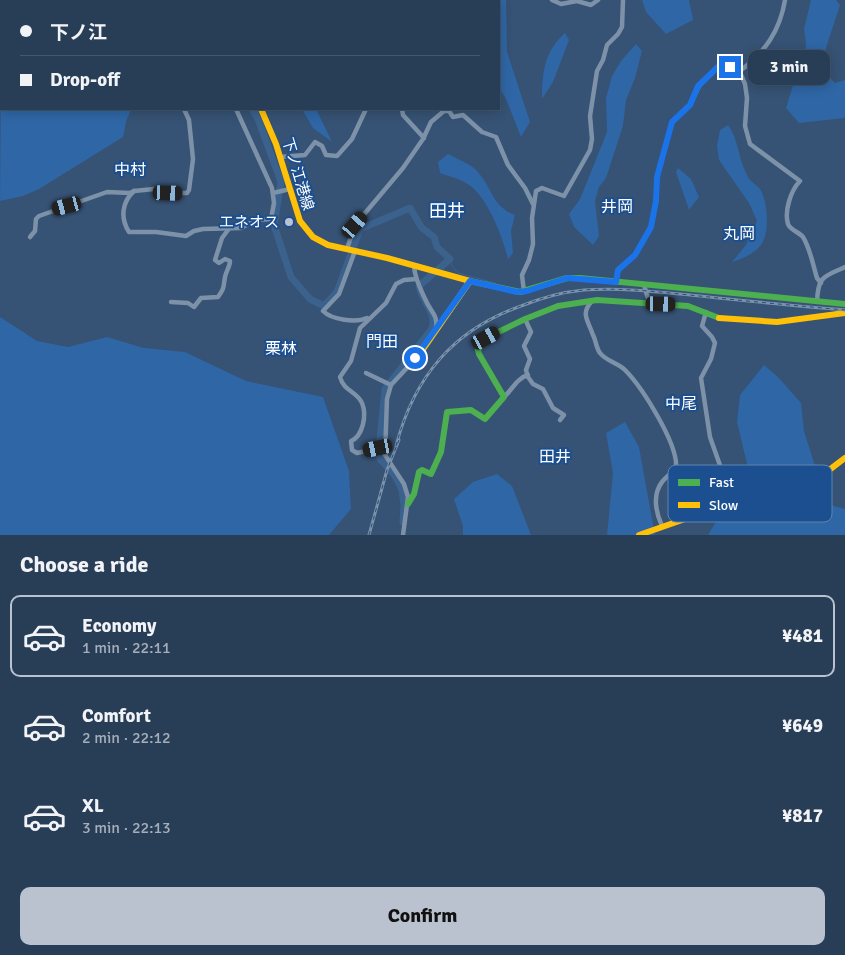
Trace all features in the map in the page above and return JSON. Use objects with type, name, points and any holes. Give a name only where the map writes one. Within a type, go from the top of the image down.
[{"type":"street","points":[[552,0],[561,4],[577,1],[591,5],[598,0]]},
{"type":"street","points":[[524,290],[522,273],[529,260],[533,244],[533,204],[536,191],[540,188],[564,196],[585,161],[592,139],[590,116],[597,70],[603,60],[607,45],[620,32],[623,18],[623,0]]},
{"type":"street","points":[[740,71],[764,49],[773,37],[780,22],[784,0]]},
{"type":"street","points":[[616,282],[618,270],[635,255],[651,227],[656,201],[657,177],[672,122],[690,105],[698,86],[717,68],[724,65],[740,71]]},
{"type":"street","points":[[740,71],[746,91],[745,126],[750,144],[800,181],[794,187],[788,204],[788,224],[803,237],[818,281],[821,282]]},
{"type":"street","points":[[30,238],[36,232],[36,219],[44,214],[107,192],[130,193],[154,189],[168,193],[188,191],[193,159],[189,120],[184,110]]},
{"type":"street","points":[[134,191],[125,201],[124,205],[125,223],[129,232],[156,232],[186,236],[203,229],[228,230],[241,228],[259,219],[271,219],[274,193],[268,176],[236,110]]},
{"type":"street","name":"下ノ江港線","points":[[261,110],[280,157],[287,189],[300,221],[308,233],[322,243],[355,251]]},
{"type":"street","points":[[280,157],[304,156],[315,142],[322,146],[326,155],[336,156],[352,139],[366,110]]},
{"type":"street","points":[[402,110],[403,115],[424,138]]},
{"type":"street","points":[[347,249],[355,225],[404,168],[424,138],[431,122],[444,111],[449,111],[453,117],[463,115],[482,132],[496,137],[508,165],[525,188],[533,204]]},
{"type":"street","points":[[274,193],[287,189]]},
{"type":"street","points":[[171,302],[188,303],[194,307],[202,298],[218,297],[226,285],[225,277],[230,268],[230,261],[225,259],[219,262],[216,260],[222,238],[228,230]]},
{"type":"street","points":[[373,316],[364,320],[351,321],[330,316],[323,311],[339,294],[355,251],[511,291],[524,290],[567,278],[841,304],[836,313]]},
{"type":"street","points":[[414,265],[416,279],[427,304],[437,320],[434,334]]},
{"type":"street","points":[[817,302],[821,282],[830,272],[845,267]]},
{"type":"street","points":[[382,448],[357,452],[352,450],[351,441],[357,438],[362,431],[362,406],[356,396],[344,387],[340,378],[341,373],[351,361],[358,331],[386,303],[396,284],[404,280],[416,279]]},
{"type":"street","points":[[403,535],[408,504],[405,486],[388,462],[382,448],[389,383],[418,355],[470,281]]},
{"type":"street","points":[[644,284],[649,302]]},
{"type":"street","points":[[592,301],[586,308],[585,318],[599,350],[630,376],[657,415],[676,456],[676,465]]},
{"type":"street","points":[[504,397],[494,378],[479,357],[478,350],[486,338],[525,319],[558,306],[592,301],[649,302],[688,306],[723,320],[769,322],[845,313]]},
{"type":"street","points":[[706,312],[702,326],[712,337],[715,344],[701,378],[710,437],[720,465]]},
{"type":"street","points":[[525,319],[531,332],[524,346],[530,359],[526,370],[533,384],[543,390],[553,408],[564,415],[560,420]]},
{"type":"street","points":[[366,373],[389,383]]},
{"type":"street","points":[[408,504],[414,494],[420,472],[422,470],[431,474],[439,460],[444,440],[447,412],[471,410],[485,419],[521,378],[528,375]]},
{"type":"street","points":[[832,468],[845,458]]},
{"type":"street","points":[[662,526],[657,516],[657,492],[661,483],[668,476]]},
{"type":"street","points":[[639,535],[673,522]]},
{"type":"shaded area","points":[[500,0],[506,0],[507,52],[530,122],[521,137],[506,99],[500,90]]},
{"type":"shaded area","points":[[642,0],[689,0],[693,20],[666,34],[646,12]]},
{"type":"shaded area","points":[[811,0],[836,0],[840,5],[826,48],[823,70],[835,83],[845,80],[845,118],[799,123],[786,108],[794,82],[803,64],[806,45],[804,29]]},
{"type":"shaded area","points":[[565,33],[569,40],[553,82],[542,99],[544,71],[548,55]]},
{"type":"shaded area","points":[[636,44],[642,51],[635,78],[626,100],[623,126],[606,178],[599,187],[595,201],[599,236],[593,245],[574,227],[569,214],[580,199],[607,132],[606,98],[612,76],[621,61]]},
{"type":"shaded area","points":[[1,110],[131,110],[123,137],[39,189],[23,196],[0,201]]},
{"type":"shaded area","points":[[303,110],[316,110],[332,142],[313,128]]},
{"type":"shaded area","points":[[728,125],[732,131],[748,177],[763,194],[767,217],[766,233],[761,245],[748,256],[732,262],[746,245],[757,221],[749,203],[719,160],[717,146],[720,130]]},
{"type":"shaded area","points":[[448,154],[476,170],[482,176],[501,207],[515,215],[511,231],[513,253],[508,259],[494,219],[476,191],[466,183],[440,173],[438,162]]},
{"type":"shaded area","points":[[678,168],[691,179],[699,197],[689,210],[676,172]]},
{"type":"shaded area","points":[[0,317],[37,341],[68,347],[107,337],[144,348],[185,352],[246,381],[323,397],[349,471],[351,509],[329,535],[0,535]]},
{"type":"shaded area","points":[[764,365],[778,377],[801,403],[804,431],[815,465],[747,465],[737,422],[740,395]]},
{"type":"shaded area","points":[[625,422],[639,447],[655,535],[607,535],[613,473],[606,433]]},
{"type":"shaded area","points":[[497,474],[512,486],[531,535],[463,535],[463,526],[454,499],[473,482]]},
{"type":"shaded area","points":[[832,505],[845,509],[845,535],[708,535],[716,522],[832,522]]},
{"type":"waterway","points":[[253,110],[258,119],[281,182],[274,225],[291,277],[310,299],[324,306],[337,292],[360,229],[410,208],[422,228],[434,237],[437,247],[450,259],[419,286],[432,314],[433,324],[431,330],[385,389],[379,449],[380,459],[395,476],[402,490],[404,505],[403,522]]},
{"type":"waterway","points":[[450,259],[452,266],[458,273],[495,283]]},
{"type":"railway","points":[[396,446],[414,398],[440,359],[475,328],[497,316],[544,298],[584,290],[631,290],[845,310]]},
{"type":"railway","points":[[369,535],[387,470],[399,440]]},
{"type":"traffic: fast","points":[[470,281],[520,292],[567,278],[580,278],[845,304]]},
{"type":"traffic: fast","points":[[408,504],[414,494],[419,472],[422,470],[431,474],[441,452],[447,412],[471,410],[485,419],[504,397],[479,354],[478,350],[486,338],[525,319],[558,306],[597,300],[688,306],[719,318]]},
{"type":"traffic: slow","points":[[261,110],[276,144],[300,221],[313,237],[328,245],[387,258],[470,281],[419,355]]},
{"type":"traffic: slow","points":[[719,318],[777,322],[845,313]]},
{"type":"traffic: slow","points":[[832,468],[845,458]]},
{"type":"traffic: slow","points":[[639,535],[676,522]]},
{"type":"place","name":"エネオス","points":[[289,222]]},
{"type":"district","name":"中村","points":[[130,169]]},
{"type":"district","name":"井岡","points":[[617,206]]},
{"type":"district","name":"田井","points":[[447,211]]},
{"type":"district","name":"丸岡","points":[[739,233]]},
{"type":"district","name":"門田","points":[[382,341]]},
{"type":"district","name":"栗林","points":[[281,348]]},
{"type":"district","name":"中尾","points":[[681,403]]},
{"type":"district","name":"田井","points":[[555,456]]},
{"type":"route","points":[[415,358],[427,344],[470,281],[517,292],[524,292],[567,278],[616,282],[618,270],[635,255],[653,222],[657,193],[656,182],[666,151],[669,128],[672,122],[690,105],[698,86],[721,65],[730,67]]}]
